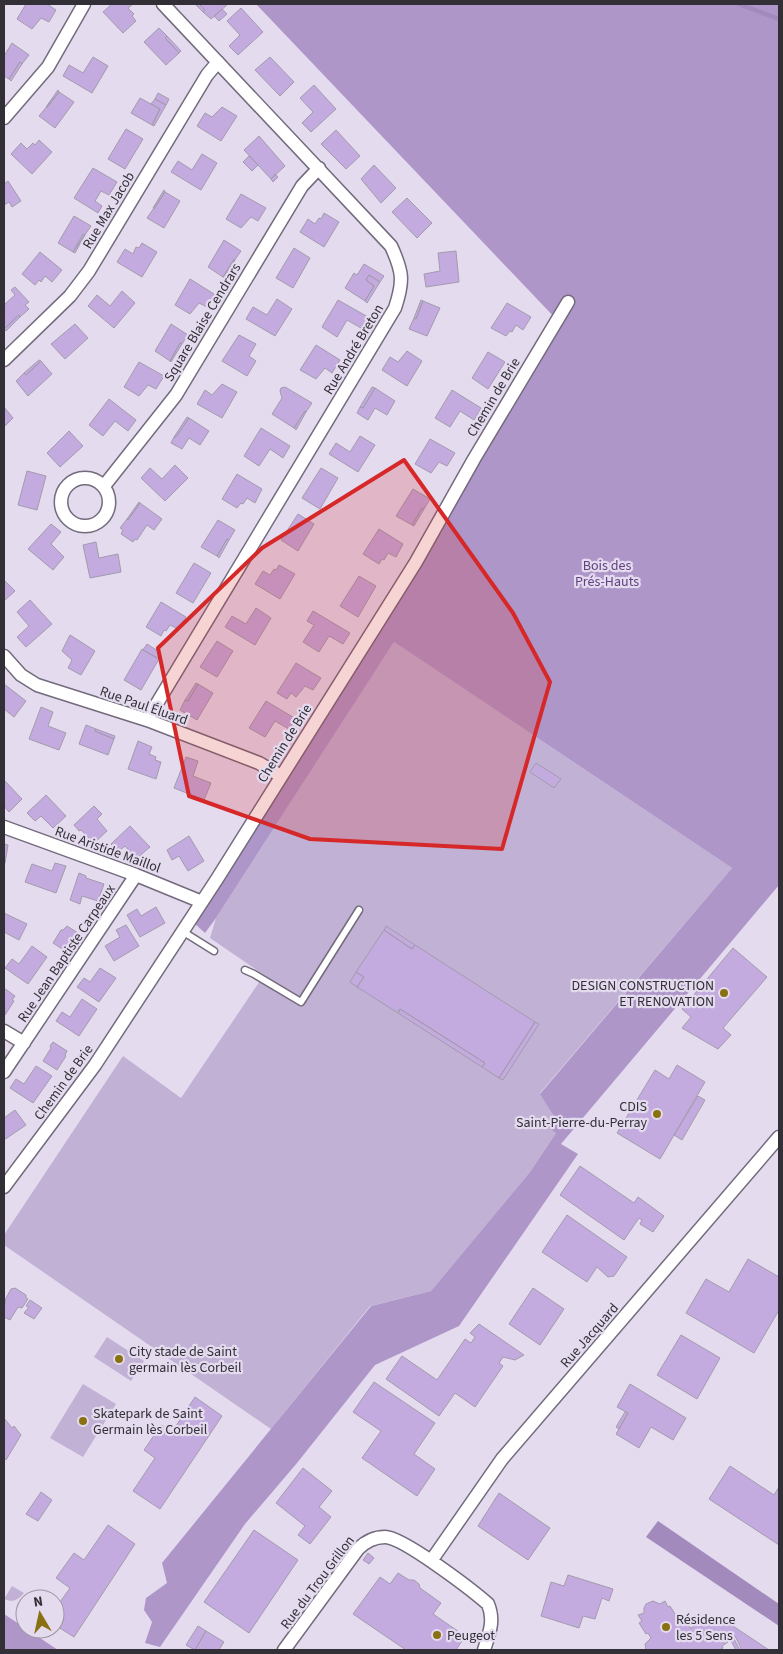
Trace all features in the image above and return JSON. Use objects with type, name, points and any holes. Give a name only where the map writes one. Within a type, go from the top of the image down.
[{"type":"street","points":[[4,118],[48,67],[84,4]]},
{"type":"street","name":"Rue André Breton","points":[[147,720],[395,308],[402,287],[400,264],[391,246],[163,4]]},
{"type":"street","name":"Rue Max Jacob","points":[[4,360],[70,296],[89,271],[207,75],[218,62]]},
{"type":"street","name":"Square Blaise Cendrars","points":[[104,486],[176,395],[302,186],[319,168]]},
{"type":"street","name":"Chemin de Brie","points":[[4,1187],[95,1065],[202,902],[416,562],[474,458],[568,302]]},
{"type":"street","name":"Rue Paul Éluard","points":[[4,656],[21,675],[37,685],[147,720],[259,763],[281,776]]},
{"type":"street","name":"Rue Aristide Maillol","points":[[4,827],[136,874],[202,902]]},
{"type":"street","name":"Rue Jean Baptiste Carpeaux","points":[[4,1072],[136,874]]},
{"type":"street","points":[[4,1031],[24,1043]]},
{"type":"street","name":"Rue Jacquard","points":[[431,1561],[502,1459],[779,1137]]},
{"type":"street","name":"Rue du Trou Grillon","points":[[284,1650],[358,1549],[365,1542],[386,1536],[395,1539],[431,1561],[488,1604],[492,1614],[492,1625],[484,1650]]},
{"type":"lane","points":[[244,970],[301,1002],[359,910]]},
{"type":"lane","points":[[182,931],[214,951]]},
{"type":"highlighted area","points":[[404,460],[513,613],[550,682],[502,849],[310,839],[189,796],[158,648],[262,548]]},
{"type":"shaded area","points":[[394,642],[732,868],[540,1093],[555,1118],[556,1133],[530,1172],[431,1291],[370,1306],[271,1429],[4,1245],[4,1235],[123,1056],[181,1098],[264,975],[210,938],[216,918]]},
{"type":"shaded area","name":"City stade de Saint germain lès Corbeil","points":[[107,1337],[144,1361],[131,1381],[94,1357]]},
{"type":"shaded area","name":"Skatepark de Saint Germain lès Corbeil","points":[[83,1384],[116,1404],[83,1457],[50,1438]]},
{"type":"shaded area","points":[[658,1521],[779,1604],[779,1626],[646,1537]]},
{"type":"shaded area","points":[[12,1586],[17,1589],[15,1589],[15,1600],[4,1599]]},
{"type":"green space","name":"Bois des Prés-Hauts","points":[[256,4],[779,4],[779,885],[561,1144],[578,1154],[459,1326],[375,1365],[297,1463],[245,1524],[160,1647],[145,1643],[152,1622],[144,1610],[146,1598],[167,1583],[162,1563],[371,1306],[431,1291],[530,1172],[556,1133],[548,1127],[555,1118],[540,1094],[732,868],[394,642],[216,918],[205,933],[194,923],[557,320]]},
{"type":"green space","points":[[4,1614],[15,1621],[15,1639],[42,1639],[58,1650],[4,1650]]},
{"type":"building","points":[[26,4],[47,4],[56,10],[49,22],[41,18],[32,29],[17,19]]},
{"type":"building","points":[[112,4],[133,4],[128,8],[134,14],[132,16],[136,21],[123,33],[103,12]]},
{"type":"building","points":[[195,4],[199,4],[205,10],[203,12]]},
{"type":"building","points":[[199,4],[228,4],[211,19],[203,12],[205,10]]},
{"type":"building","points":[[241,8],[263,32],[238,55],[229,46],[240,35],[227,21]]},
{"type":"building","points":[[222,9],[227,14],[219,21],[214,16]]},
{"type":"building","points":[[159,28],[167,36],[165,38],[179,53],[166,65],[144,42]]},
{"type":"building","points":[[167,36],[181,51],[179,53],[165,38]]},
{"type":"building","points":[[12,43],[29,55],[22,64],[20,62],[9,79],[4,76],[4,56]]},
{"type":"building","points":[[93,57],[108,66],[92,93],[63,76],[69,65],[83,73]]},
{"type":"building","points":[[270,57],[294,82],[280,96],[255,70]]},
{"type":"building","points":[[20,62],[22,64],[11,81],[9,79]]},
{"type":"building","points":[[314,85],[336,109],[311,132],[302,123],[313,112],[300,98]]},
{"type":"building","points":[[58,90],[59,92],[47,108],[46,107]]},
{"type":"building","points":[[59,92],[74,102],[55,128],[39,116]]},
{"type":"building","points":[[158,93],[169,99],[166,105],[155,99]]},
{"type":"building","points":[[140,98],[160,109],[152,125],[131,113]]},
{"type":"building","points":[[155,99],[166,105],[154,126],[152,125],[160,109],[151,104]]},
{"type":"building","points":[[222,107],[237,116],[221,141],[197,126],[205,113],[212,117]]},
{"type":"building","points":[[126,129],[143,139],[125,169],[108,159]]},
{"type":"building","points":[[336,130],[360,156],[346,169],[321,144]]},
{"type":"building","points":[[259,136],[285,166],[271,179],[244,150]]},
{"type":"building","points":[[39,140],[52,152],[32,174],[11,154],[21,143],[27,149],[33,143],[35,145]]},
{"type":"building","points":[[202,154],[217,163],[201,190],[171,172],[178,161],[192,170]]},
{"type":"building","points":[[249,156],[258,165],[252,171],[243,162]]},
{"type":"building","points":[[374,165],[396,188],[381,203],[361,179]]},
{"type":"building","points":[[93,168],[117,182],[109,195],[101,191],[95,201],[102,206],[98,213],[74,198]]},
{"type":"building","points":[[275,174],[278,177],[273,182],[271,179]]},
{"type":"building","points":[[8,181],[21,201],[12,207],[9,202],[4,205],[4,184]]},
{"type":"building","points":[[164,190],[165,192],[154,209],[153,208]]},
{"type":"building","points":[[165,192],[180,201],[164,228],[147,218]]},
{"type":"building","points":[[241,194],[266,208],[258,221],[251,217],[241,228],[226,219]]},
{"type":"building","points":[[407,198],[432,223],[417,238],[392,212]]},
{"type":"building","points":[[324,213],[339,222],[324,247],[300,232],[308,219],[315,224]]},
{"type":"building","points":[[74,216],[91,226],[73,252],[58,243]]},
{"type":"building","points":[[83,234],[85,235],[75,253],[73,252]]},
{"type":"building","points":[[224,240],[241,251],[223,277],[208,267]]},
{"type":"building","points":[[142,243],[157,252],[142,277],[117,262],[125,249],[133,254],[136,247],[139,248]]},
{"type":"building","points":[[294,248],[310,258],[293,288],[276,278]]},
{"type":"building","points":[[456,251],[459,282],[426,287],[424,274],[440,271],[438,253]]},
{"type":"building","points":[[40,252],[62,270],[52,282],[45,276],[41,282],[39,280],[35,285],[22,274]]},
{"type":"building","points":[[234,259],[225,278],[223,277]]},
{"type":"building","points":[[364,264],[384,276],[380,282],[369,275],[366,280],[374,286],[365,301],[345,288],[354,273],[357,275]]},
{"type":"building","points":[[369,275],[380,282],[367,303],[365,301],[374,286],[366,280]]},
{"type":"building","points":[[190,279],[214,294],[207,307],[199,303],[190,314],[175,305]]},
{"type":"building","points":[[15,287],[29,302],[25,305],[29,309],[20,317],[19,315],[4,329],[4,305],[15,295],[11,290]]},
{"type":"building","points":[[122,291],[135,303],[114,328],[88,306],[97,295],[110,306]]},
{"type":"building","points":[[277,299],[292,309],[275,336],[246,319],[253,307],[267,315]]},
{"type":"building","points":[[338,300],[368,317],[361,328],[347,320],[337,337],[322,327]]},
{"type":"building","points":[[421,300],[423,301],[416,319],[414,318]]},
{"type":"building","points":[[423,301],[440,308],[427,336],[409,329],[414,318],[416,319]]},
{"type":"building","points":[[507,303],[531,317],[523,330],[516,325],[512,332],[510,331],[506,336],[491,328]]},
{"type":"building","points":[[19,315],[20,317],[6,331],[4,329]]},
{"type":"building","points":[[75,324],[88,338],[65,359],[51,344]]},
{"type":"building","points":[[171,324],[188,335],[182,344],[180,343],[170,361],[155,351]]},
{"type":"building","points":[[239,335],[256,344],[249,356],[256,361],[247,376],[222,361]]},
{"type":"building","points":[[180,343],[182,344],[171,362],[170,361]]},
{"type":"building","points":[[316,345],[340,360],[332,373],[325,368],[316,379],[300,370]]},
{"type":"building","points":[[407,351],[422,361],[407,386],[382,370],[390,357],[398,362]]},
{"type":"building","points":[[488,352],[505,362],[488,389],[472,378]]},
{"type":"building","points":[[39,360],[41,361],[26,375],[24,373]]},
{"type":"building","points":[[41,361],[52,374],[28,396],[16,381],[24,373],[26,375]]},
{"type":"building","points":[[139,362],[164,376],[156,389],[148,385],[139,396],[124,387]]},
{"type":"building","points":[[222,384],[237,392],[222,418],[197,404],[205,390],[212,395]]},
{"type":"building","points":[[285,387],[312,403],[294,428],[272,414],[282,398],[281,388]]},
{"type":"building","points":[[372,387],[375,388],[363,408],[360,407]]},
{"type":"building","points":[[375,388],[395,401],[387,415],[375,408],[368,420],[357,413],[360,407],[363,408]]},
{"type":"building","points":[[452,390],[481,408],[474,420],[460,411],[450,427],[435,418]]},
{"type":"building","points":[[109,399],[136,420],[128,431],[115,421],[103,436],[89,425]]},
{"type":"building","points":[[4,407],[13,418],[4,427]]},
{"type":"building","points":[[306,412],[296,430],[294,428]]},
{"type":"building","points":[[187,417],[189,418],[176,437],[174,437]]},
{"type":"building","points":[[189,418],[209,431],[200,445],[189,438],[182,449],[171,443]]},
{"type":"building","points":[[261,428],[290,446],[283,458],[270,449],[259,466],[244,456]]},
{"type":"building","points":[[69,431],[83,446],[60,467],[47,453]]},
{"type":"building","points":[[360,436],[375,445],[358,472],[329,454],[336,443],[350,452]]},
{"type":"building","points":[[430,439],[455,453],[447,466],[439,462],[431,473],[415,464]]},
{"type":"building","points":[[175,465],[188,478],[165,501],[141,478],[150,468],[162,479]]},
{"type":"building","points":[[321,468],[338,478],[320,509],[302,498]]},
{"type":"building","points":[[27,471],[46,476],[37,510],[18,505]]},
{"type":"building","points":[[237,474],[262,489],[255,503],[247,498],[237,508],[222,499]]},
{"type":"building","points":[[413,489],[430,499],[412,525],[396,516]]},
{"type":"building","points":[[140,503],[128,520],[127,519]]},
{"type":"building","points":[[140,503],[162,519],[154,530],[147,525],[137,540],[135,539],[133,542],[121,534],[123,530],[120,528]]},
{"type":"building","points":[[422,508],[424,509],[414,526],[412,525]]},
{"type":"building","points":[[298,514],[314,524],[298,551],[281,540]]},
{"type":"building","points":[[218,520],[235,530],[217,556],[201,547]]},
{"type":"building","points":[[51,524],[61,532],[51,544],[64,557],[53,570],[28,549]]},
{"type":"building","points":[[379,529],[403,544],[396,557],[388,553],[379,564],[363,554]]},
{"type":"building","points":[[227,539],[229,540],[219,558],[217,556]]},
{"type":"building","points":[[96,542],[99,558],[118,554],[121,572],[90,578],[83,545]]},
{"type":"building","points":[[194,563],[211,573],[193,603],[176,593]]},
{"type":"building","points":[[279,565],[295,574],[280,599],[255,584],[263,571],[270,575]]},
{"type":"building","points":[[359,576],[376,586],[358,617],[340,606]]},
{"type":"building","points":[[4,580],[15,591],[4,601]]},
{"type":"building","points":[[30,600],[52,624],[26,647],[17,637],[29,626],[17,612]]},
{"type":"building","points":[[161,602],[186,617],[178,629],[170,625],[161,636],[146,627]]},
{"type":"building","points":[[256,608],[271,618],[255,645],[225,627],[232,616],[246,624]]},
{"type":"building","points":[[313,611],[350,633],[343,644],[329,636],[319,652],[303,642],[314,625],[307,621]]},
{"type":"building","points":[[70,635],[95,651],[81,675],[68,668],[72,660],[62,651]]},
{"type":"building","points":[[217,641],[233,651],[217,677],[200,667]]},
{"type":"building","points":[[147,644],[161,653],[157,658],[143,650]]},
{"type":"building","points":[[142,649],[159,659],[141,690],[124,680]]},
{"type":"building","points":[[296,663],[321,678],[313,690],[305,686],[296,697],[291,693],[287,699],[277,693]]},
{"type":"building","points":[[196,683],[198,684],[188,701],[185,700]]},
{"type":"building","points":[[4,684],[26,701],[14,717],[4,709]]},
{"type":"building","points":[[198,684],[213,693],[197,720],[180,710],[185,700],[188,701]]},
{"type":"building","points":[[266,701],[296,719],[289,729],[275,721],[265,737],[249,728]]},
{"type":"building","points":[[41,707],[53,712],[48,726],[66,733],[59,750],[29,739]]},
{"type":"building","points":[[86,725],[114,739],[108,755],[79,744]]},
{"type":"building","points":[[96,729],[115,736],[114,739],[95,731]]},
{"type":"building","points":[[138,741],[152,747],[149,754],[156,757],[155,760],[161,762],[156,779],[128,769]]},
{"type":"building","points":[[186,757],[198,761],[193,776],[211,783],[204,800],[174,788]]},
{"type":"building","points":[[536,763],[561,779],[554,788],[530,772]]},
{"type":"building","points":[[4,780],[22,799],[9,812],[4,806]]},
{"type":"building","points":[[46,795],[66,816],[53,828],[41,816],[35,821],[27,813]]},
{"type":"building","points":[[94,806],[102,814],[97,819],[107,831],[94,843],[74,825]]},
{"type":"building","points":[[130,826],[150,847],[136,859],[125,846],[118,852],[111,844]]},
{"type":"building","points":[[189,836],[204,861],[188,871],[179,856],[172,860],[167,850]]},
{"type":"building","points":[[4,844],[8,845],[5,863],[4,863]]},
{"type":"building","points":[[55,863],[66,866],[56,893],[25,882],[32,864],[52,871]]},
{"type":"building","points":[[79,873],[86,876],[86,878],[104,884],[98,901],[82,896],[80,904],[70,900]]},
{"type":"building","points":[[156,907],[165,923],[140,937],[127,915],[137,909],[141,916]]},
{"type":"building","points":[[4,913],[27,924],[19,940],[4,932]]},
{"type":"building","points":[[126,925],[139,946],[114,961],[105,946],[120,937],[116,930]]},
{"type":"building","points":[[67,926],[81,935],[67,952],[53,943],[61,930]]},
{"type":"building","points":[[386,926],[415,945],[412,949],[384,930]]},
{"type":"building","points":[[384,930],[412,949],[415,945],[535,1022],[499,1078],[482,1067],[485,1063],[400,1009],[398,1013],[357,987],[364,977],[356,972]]},
{"type":"building","points":[[32,946],[47,957],[28,984],[5,968],[12,959],[19,964]]},
{"type":"building","name":"DESIGN CONSTRUCTION ET RENOVATION","points":[[733,948],[767,977],[723,1028],[731,1035],[718,1049],[682,1028],[691,1017],[682,1009]]},
{"type":"building","points":[[100,968],[116,978],[99,1002],[77,987],[84,978],[90,982]]},
{"type":"building","points":[[356,972],[364,977],[357,987],[350,982]]},
{"type":"building","points":[[4,988],[15,996],[5,1015]]},
{"type":"building","points":[[82,999],[97,1009],[79,1036],[56,1021],[62,1012],[70,1017]]},
{"type":"building","points":[[400,1009],[485,1063],[482,1067],[398,1013]]},
{"type":"building","points":[[535,1022],[539,1024],[503,1080],[499,1078]]},
{"type":"building","points":[[53,1042],[67,1051],[57,1070],[43,1061]]},
{"type":"building","name":"CDIS Saint-Pierre-du-Perray","points":[[677,1065],[705,1082],[660,1159],[617,1133],[655,1070],[669,1079]]},
{"type":"building","points":[[36,1066],[52,1076],[33,1103],[10,1088],[16,1079],[24,1084]]},
{"type":"building","points":[[698,1096],[705,1100],[682,1140],[674,1135]]},
{"type":"building","points":[[15,1110],[26,1125],[4,1140],[4,1118]]},
{"type":"building","points":[[580,1166],[634,1203],[638,1197],[664,1216],[653,1232],[640,1224],[642,1220],[639,1218],[624,1240],[560,1195]]},
{"type":"building","points":[[567,1215],[627,1257],[614,1276],[608,1277],[597,1267],[587,1282],[542,1252]]},
{"type":"building","points":[[748,1259],[779,1277],[779,1310],[754,1353],[686,1313],[706,1279],[729,1292]]},
{"type":"building","points":[[15,1288],[26,1295],[28,1299],[22,1308],[18,1307],[10,1320],[4,1317],[4,1305],[11,1289]]},
{"type":"building","points":[[533,1288],[564,1309],[540,1345],[509,1324]]},
{"type":"building","points":[[30,1300],[42,1308],[34,1319],[24,1313],[29,1307],[26,1306]]},
{"type":"building","points":[[479,1324],[524,1355],[515,1360],[503,1357],[499,1363],[503,1366],[475,1407],[455,1393],[439,1416],[386,1379],[402,1356],[437,1380],[465,1339],[471,1343],[475,1337],[470,1333]]},
{"type":"building","points":[[681,1335],[720,1358],[697,1399],[657,1375]]},
{"type":"building","points":[[374,1382],[435,1423],[414,1454],[435,1469],[417,1496],[362,1458],[381,1431],[353,1412]]},
{"type":"building","points":[[630,1384],[686,1418],[673,1440],[651,1427],[639,1448],[616,1434],[628,1413],[617,1407]]},
{"type":"building","points":[[195,1397],[222,1416],[160,1509],[133,1491],[155,1458],[144,1450],[161,1425],[172,1432]]},
{"type":"building","points":[[625,1412],[628,1413],[619,1429],[616,1427]]},
{"type":"building","points":[[4,1418],[21,1435],[6,1460],[4,1457]]},
{"type":"building","points":[[730,1466],[774,1495],[779,1487],[779,1545],[709,1499]]},
{"type":"building","points":[[303,1468],[332,1491],[319,1507],[331,1517],[310,1544],[298,1535],[305,1526],[276,1503]]},
{"type":"building","points":[[41,1492],[52,1500],[38,1521],[26,1514]]},
{"type":"building","points":[[499,1493],[550,1528],[528,1560],[478,1526]]},
{"type":"building","points":[[108,1525],[135,1544],[74,1637],[65,1631],[65,1595],[70,1588],[56,1578],[74,1553],[84,1560]]},
{"type":"building","points":[[254,1530],[298,1560],[249,1633],[204,1602]]},
{"type":"building","points":[[368,1553],[374,1558],[369,1564],[363,1560]]},
{"type":"building","points":[[398,1573],[409,1580],[414,1580],[419,1584],[420,1588],[441,1603],[433,1614],[465,1636],[456,1650],[406,1650],[353,1614],[380,1577],[390,1584]]},
{"type":"building","points":[[568,1575],[613,1589],[609,1601],[602,1598],[595,1619],[583,1616],[579,1628],[541,1616],[551,1582],[564,1586]]},
{"type":"building","name":"Résidence les 5 Sens","points":[[653,1601],[660,1604],[665,1601],[677,1617],[675,1619],[678,1624],[685,1622],[691,1628],[696,1625],[695,1623],[706,1617],[708,1619],[714,1616],[716,1621],[721,1618],[769,1650],[742,1650],[735,1636],[727,1641],[722,1646],[723,1648],[719,1650],[646,1650],[645,1644],[651,1638],[639,1623],[642,1621],[638,1615],[644,1613],[646,1604]]},
{"type":"building","points":[[198,1626],[206,1631],[195,1650],[186,1645]]},
{"type":"building","points":[[206,1631],[224,1642],[219,1650],[195,1650]]},
{"type":"building","points":[[733,1637],[740,1650],[736,1650],[730,1639]]},
{"type":"waterway","points":[[739,4],[779,19]]},
{"type":"place","name":"DESIGN CONSTRUCTION ET RENOVATION","points":[[724,993]]},
{"type":"place","name":"CDIS Saint-Pierre-du-Perray","points":[[657,1114]]},
{"type":"place","name":"City stade de Saint germain lès Corbeil","points":[[119,1359]]},
{"type":"place","name":"Skatepark de Saint Germain lès Corbeil","points":[[83,1421]]},
{"type":"place","name":"Résidence les 5 Sens","points":[[666,1627]]},
{"type":"place","name":"Peugeot","points":[[437,1635]]}]
